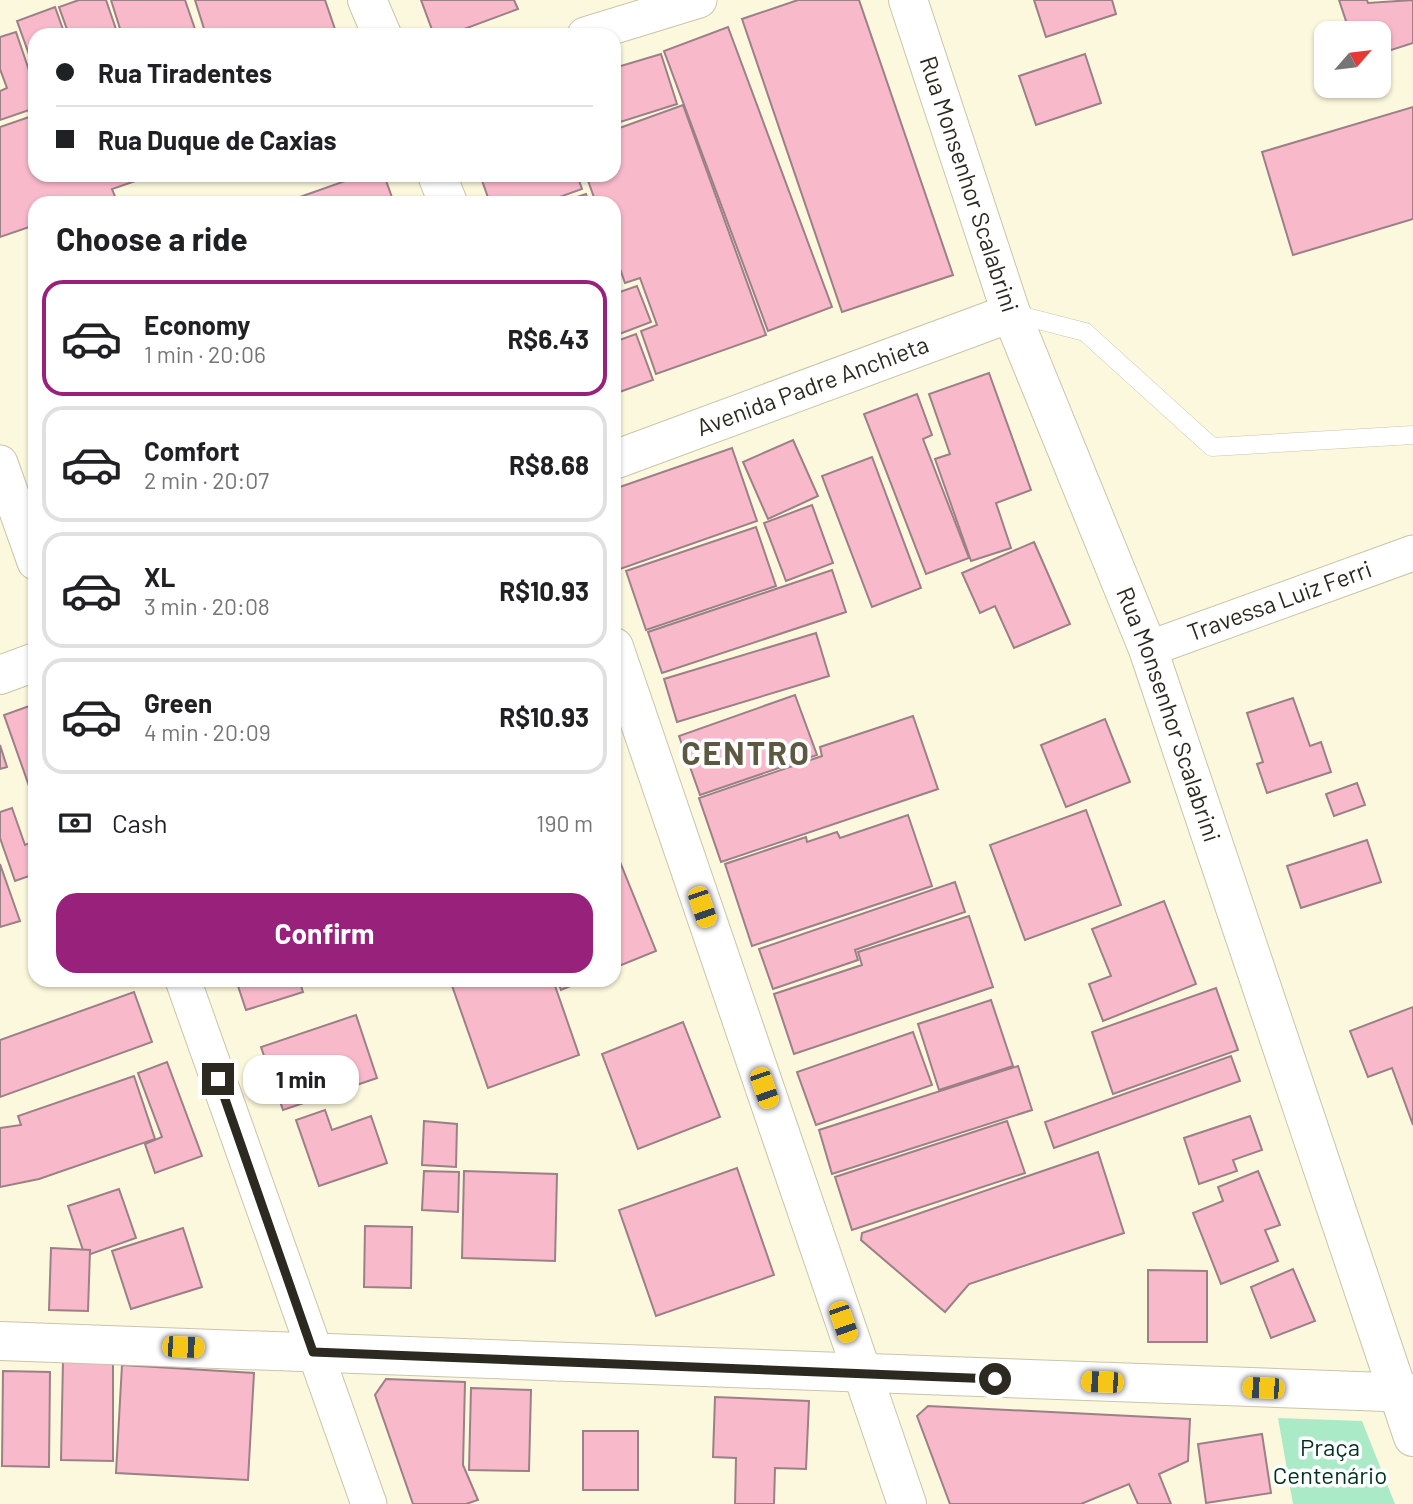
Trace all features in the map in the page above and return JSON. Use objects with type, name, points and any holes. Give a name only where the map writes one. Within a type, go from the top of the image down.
[{"type":"street","points":[[368,0],[379,28]]},
{"type":"street","points":[[608,28],[699,0]]},
{"type":"street","name":"Rua Monsenhor Scalabrini","points":[[908,0],[1011,313],[1148,649],[1405,1393],[1413,1437]]},
{"type":"street","name":"Avenida Padre Anchieta","points":[[621,457],[1011,313]]},
{"type":"street","points":[[0,463],[28,542]]},
{"type":"street","name":"Travessa Luiz Ferri","points":[[1148,649],[1413,554]]},
{"type":"street","points":[[0,675],[28,665]]},
{"type":"street","points":[[621,668],[907,1504]]},
{"type":"street","points":[[185,987],[369,1504]]},
{"type":"street","points":[[0,1341],[1405,1393]]},
{"type":"lane","points":[[1011,313],[1085,332],[1212,447],[1413,435]]},
{"type":"green space","name":"Praça Centenário","points":[[1278,1418],[1362,1421],[1395,1504],[1293,1504]]},
{"type":"building","points":[[79,0],[106,0],[116,28],[66,28],[59,7]]},
{"type":"building","points":[[111,0],[185,0],[195,28],[120,28]]},
{"type":"building","points":[[195,0],[325,0],[335,28],[204,28]]},
{"type":"building","points":[[421,0],[514,0],[518,9],[467,28],[431,28]]},
{"type":"building","points":[[798,0],[859,0],[953,275],[842,312],[742,19]]},
{"type":"building","points":[[1034,0],[1112,0],[1116,14],[1046,37]]},
{"type":"building","points":[[1339,0],[1367,0],[1368,3],[1413,0],[1413,43],[1391,50],[1391,21],[1346,21]]},
{"type":"building","points":[[55,7],[62,28],[28,28],[28,52],[17,21]]},
{"type":"building","points":[[728,27],[832,307],[768,331],[664,51]]},
{"type":"building","points":[[16,32],[28,67],[28,110],[0,120],[0,91],[7,88],[0,69],[0,37]]},
{"type":"building","points":[[661,54],[677,104],[621,122],[621,66]]},
{"type":"building","points":[[1085,54],[1101,103],[1036,125],[1019,76]]},
{"type":"building","points":[[683,105],[766,335],[656,374],[641,331],[657,325],[640,278],[625,283],[621,272],[621,196],[594,196],[588,182],[621,182],[621,127]]},
{"type":"building","points":[[1413,107],[1413,219],[1293,255],[1262,152]]},
{"type":"building","points":[[28,117],[28,182],[132,182],[112,189],[115,196],[28,196],[28,227],[0,237],[0,127]]},
{"type":"building","points":[[342,182],[386,182],[392,196],[303,196]]},
{"type":"building","points":[[482,182],[580,182],[582,189],[562,196],[488,196]]},
{"type":"building","points":[[637,286],[651,322],[621,333],[621,292]]},
{"type":"building","points":[[636,334],[653,380],[621,391],[621,339]]},
{"type":"building","points":[[989,373],[1031,490],[996,503],[1011,548],[971,561],[935,459],[950,454],[929,394]]},
{"type":"building","points":[[917,394],[932,435],[923,439],[969,558],[926,574],[864,414]]},
{"type":"building","points":[[793,440],[818,496],[768,519],[743,462]]},
{"type":"building","points":[[732,448],[757,521],[621,569],[621,487]]},
{"type":"building","points":[[872,457],[921,588],[872,607],[822,476]]},
{"type":"building","points":[[812,505],[833,563],[786,581],[764,523]]},
{"type":"building","points":[[756,527],[776,586],[646,630],[626,571]]},
{"type":"building","points":[[1034,542],[1070,624],[1014,648],[995,606],[980,613],[962,573]]},
{"type":"building","points":[[832,570],[846,612],[662,673],[648,632]]},
{"type":"building","points":[[816,633],[829,676],[677,722],[664,679]]},
{"type":"building","points":[[795,695],[817,755],[700,795],[679,736]]},
{"type":"building","points":[[1293,698],[1310,746],[1321,742],[1331,772],[1267,793],[1257,764],[1263,762],[1247,713]]},
{"type":"building","points":[[28,706],[28,783],[4,715]]},
{"type":"building","points":[[913,716],[938,789],[721,862],[699,798],[822,756],[820,747]]},
{"type":"building","points":[[1105,719],[1130,782],[1066,807],[1041,745]]},
{"type":"building","points":[[0,745],[7,767],[0,769]]},
{"type":"building","points":[[1357,783],[1365,805],[1334,816],[1326,794]]},
{"type":"building","points":[[12,808],[25,845],[28,844],[28,876],[15,881],[0,838],[0,812]]},
{"type":"building","points":[[1086,810],[1121,905],[1025,940],[990,845]]},
{"type":"building","points":[[908,815],[932,886],[752,946],[725,864],[806,837],[807,842],[837,832],[840,838]]},
{"type":"building","points":[[1367,840],[1381,882],[1301,908],[1287,866]]},
{"type":"building","points":[[0,864],[20,921],[0,927]]},
{"type":"building","points":[[621,864],[656,951],[621,965]]},
{"type":"building","points":[[955,882],[965,912],[855,950],[858,960],[773,989],[759,949]]},
{"type":"building","points":[[1164,901],[1196,984],[1103,1021],[1089,984],[1111,976],[1092,929]]},
{"type":"building","points":[[969,916],[993,987],[794,1054],[774,994],[862,965],[858,952]]},
{"type":"building","points":[[238,987],[301,987],[303,992],[246,1010]]},
{"type":"building","points":[[452,987],[555,987],[579,1055],[488,1088]]},
{"type":"building","points":[[1216,988],[1238,1050],[1113,1094],[1092,1032]]},
{"type":"building","points":[[134,992],[152,1042],[0,1097],[0,1040]]},
{"type":"building","points":[[991,1000],[1013,1066],[939,1090],[918,1024]]},
{"type":"building","points":[[1413,1007],[1413,1125],[1392,1068],[1368,1077],[1350,1031]]},
{"type":"building","points":[[356,1015],[377,1078],[283,1110],[261,1047]]},
{"type":"building","points":[[683,1022],[720,1117],[638,1149],[602,1054]]},
{"type":"building","points":[[913,1032],[932,1085],[816,1125],[797,1072]]},
{"type":"building","points":[[1231,1056],[1240,1081],[1054,1148],[1045,1122]]},
{"type":"building","points":[[167,1062],[202,1156],[155,1173],[145,1144],[162,1137],[138,1073]]},
{"type":"building","points":[[1018,1066],[1032,1110],[832,1174],[819,1130]]},
{"type":"building","points":[[134,1076],[155,1139],[39,1179],[0,1187],[0,1128],[21,1125],[18,1116]]},
{"type":"building","points":[[325,1110],[332,1130],[371,1116],[387,1163],[319,1186],[296,1120]]},
{"type":"building","points":[[1250,1116],[1262,1150],[1233,1160],[1237,1171],[1199,1184],[1184,1138]]},
{"type":"building","points":[[424,1121],[457,1124],[456,1167],[422,1165]]},
{"type":"building","points":[[1007,1121],[1025,1173],[852,1230],[835,1177]]},
{"type":"building","points":[[1098,1152],[1124,1233],[969,1284],[945,1312],[861,1240],[862,1233]]},
{"type":"building","points":[[737,1168],[774,1275],[656,1316],[619,1210]]},
{"type":"building","points":[[424,1171],[459,1172],[458,1212],[422,1210]]},
{"type":"building","points":[[464,1171],[557,1174],[555,1261],[462,1258]]},
{"type":"building","points":[[1258,1171],[1280,1225],[1265,1230],[1278,1261],[1221,1284],[1193,1213],[1223,1201],[1218,1187]]},
{"type":"building","points":[[119,1189],[136,1238],[85,1256],[68,1206]]},
{"type":"building","points":[[365,1226],[412,1227],[411,1288],[364,1287]]},
{"type":"building","points":[[183,1228],[202,1287],[131,1309],[112,1251]]},
{"type":"building","points":[[51,1248],[90,1250],[88,1311],[49,1310]]},
{"type":"building","points":[[1293,1269],[1315,1321],[1271,1338],[1251,1287]]},
{"type":"building","points":[[1148,1270],[1207,1271],[1207,1342],[1148,1342]]},
{"type":"building","points":[[63,1360],[113,1361],[113,1461],[61,1460]]},
{"type":"building","points":[[122,1365],[254,1373],[248,1480],[116,1473]]},
{"type":"building","points":[[3,1371],[50,1372],[49,1467],[2,1466]]},
{"type":"building","points":[[386,1379],[465,1382],[463,1465],[478,1500],[466,1504],[413,1504],[375,1395]]},
{"type":"building","points":[[471,1388],[531,1390],[529,1471],[469,1470]]},
{"type":"building","points":[[715,1397],[809,1401],[806,1469],[775,1468],[774,1504],[735,1504],[736,1458],[713,1457]]},
{"type":"building","points":[[928,1406],[1190,1419],[1188,1461],[1159,1474],[1171,1504],[1138,1504],[1129,1484],[1081,1504],[950,1504],[917,1416]]},
{"type":"building","points":[[583,1431],[638,1431],[638,1490],[583,1490]]},
{"type":"building","points":[[1262,1434],[1271,1493],[1206,1503],[1198,1444]]},
{"type":"district","name":"CENTRO","points":[[746,754]]},
{"type":"route","points":[[218,1079],[313,1352],[995,1379]]}]
